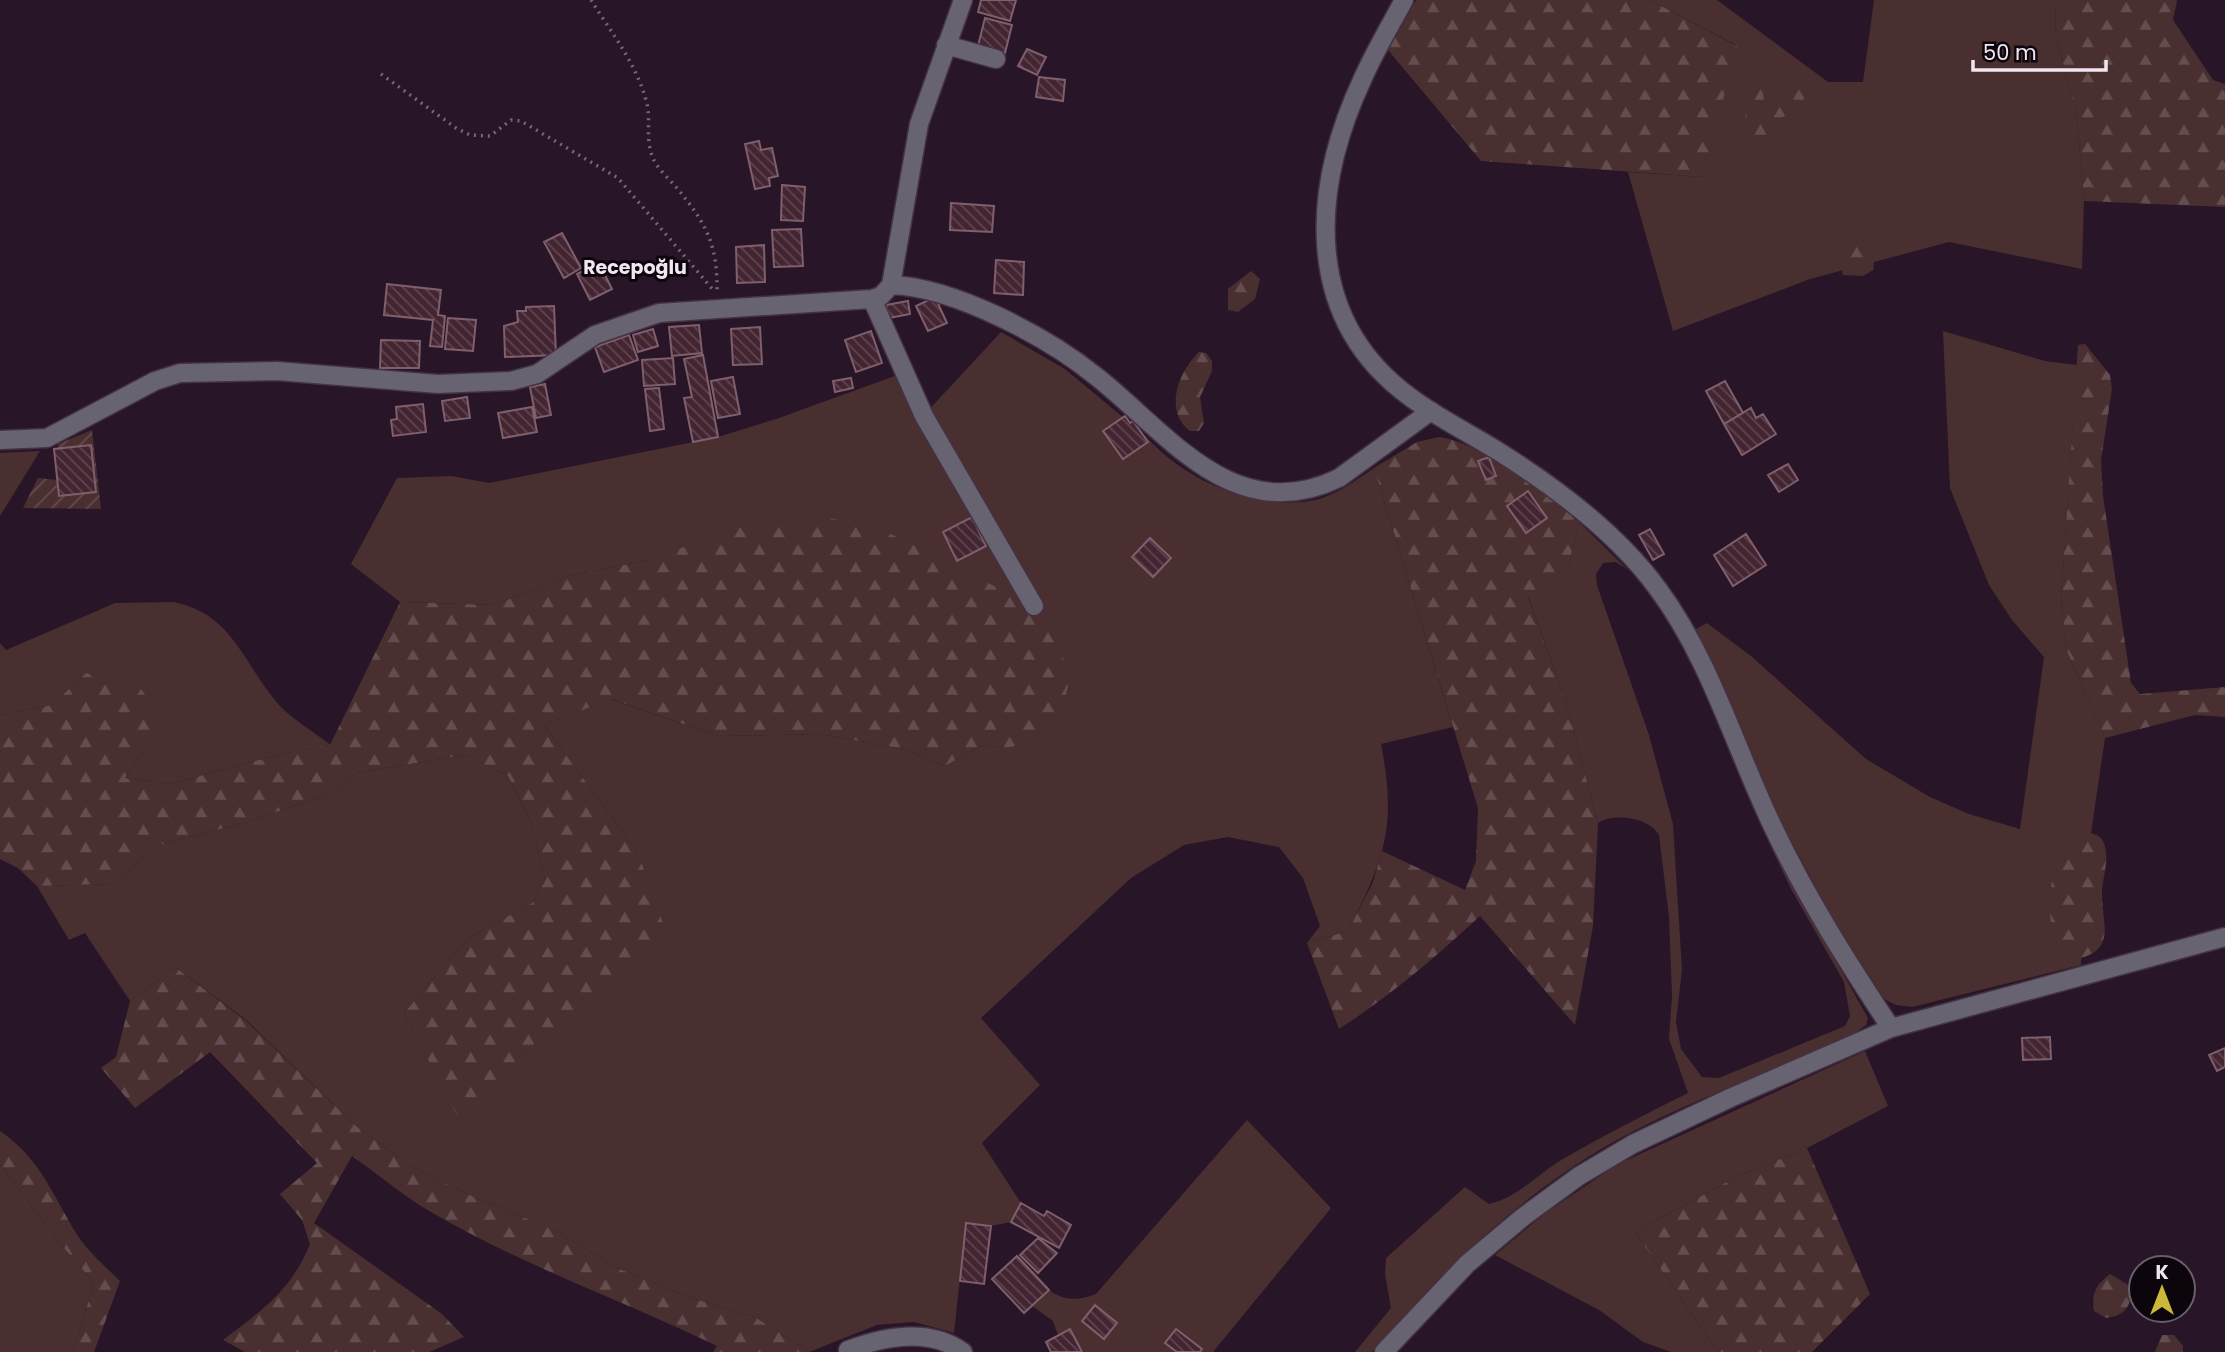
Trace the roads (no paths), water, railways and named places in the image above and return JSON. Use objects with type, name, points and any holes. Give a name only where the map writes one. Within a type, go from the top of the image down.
[{"type":"street","points":[[0,440],[47,438],[155,381],[180,373],[277,371],[438,384],[526,379],[595,335],[659,313],[716,302],[872,299],[881,296],[891,285],[919,124],[962,0]]},
{"type":"street","points":[[1404,0],[1363,78],[1342,134],[1329,192],[1326,248],[1328,276],[1356,345],[1387,378],[1431,411],[1551,487],[1637,563],[1657,588],[1692,644],[1773,827],[1826,926],[1891,1028]]},
{"type":"street","points":[[946,45],[996,59]]},
{"type":"street","points":[[891,285],[932,289],[998,317],[1095,375],[1169,444],[1192,461],[1212,473],[1249,487],[1287,491],[1322,486],[1339,478],[1431,411]]},
{"type":"street","points":[[872,299],[924,416],[1034,607]]},
{"type":"street","points":[[1384,1352],[1466,1264],[1522,1217],[1579,1177],[1633,1144],[1730,1098],[1891,1028],[2225,937]]},
{"type":"street","points":[[848,1350],[883,1339],[908,1337],[943,1341],[963,1352]]},
{"type":"district","name":"Recepoğlu","points":[[635,267]]}]
